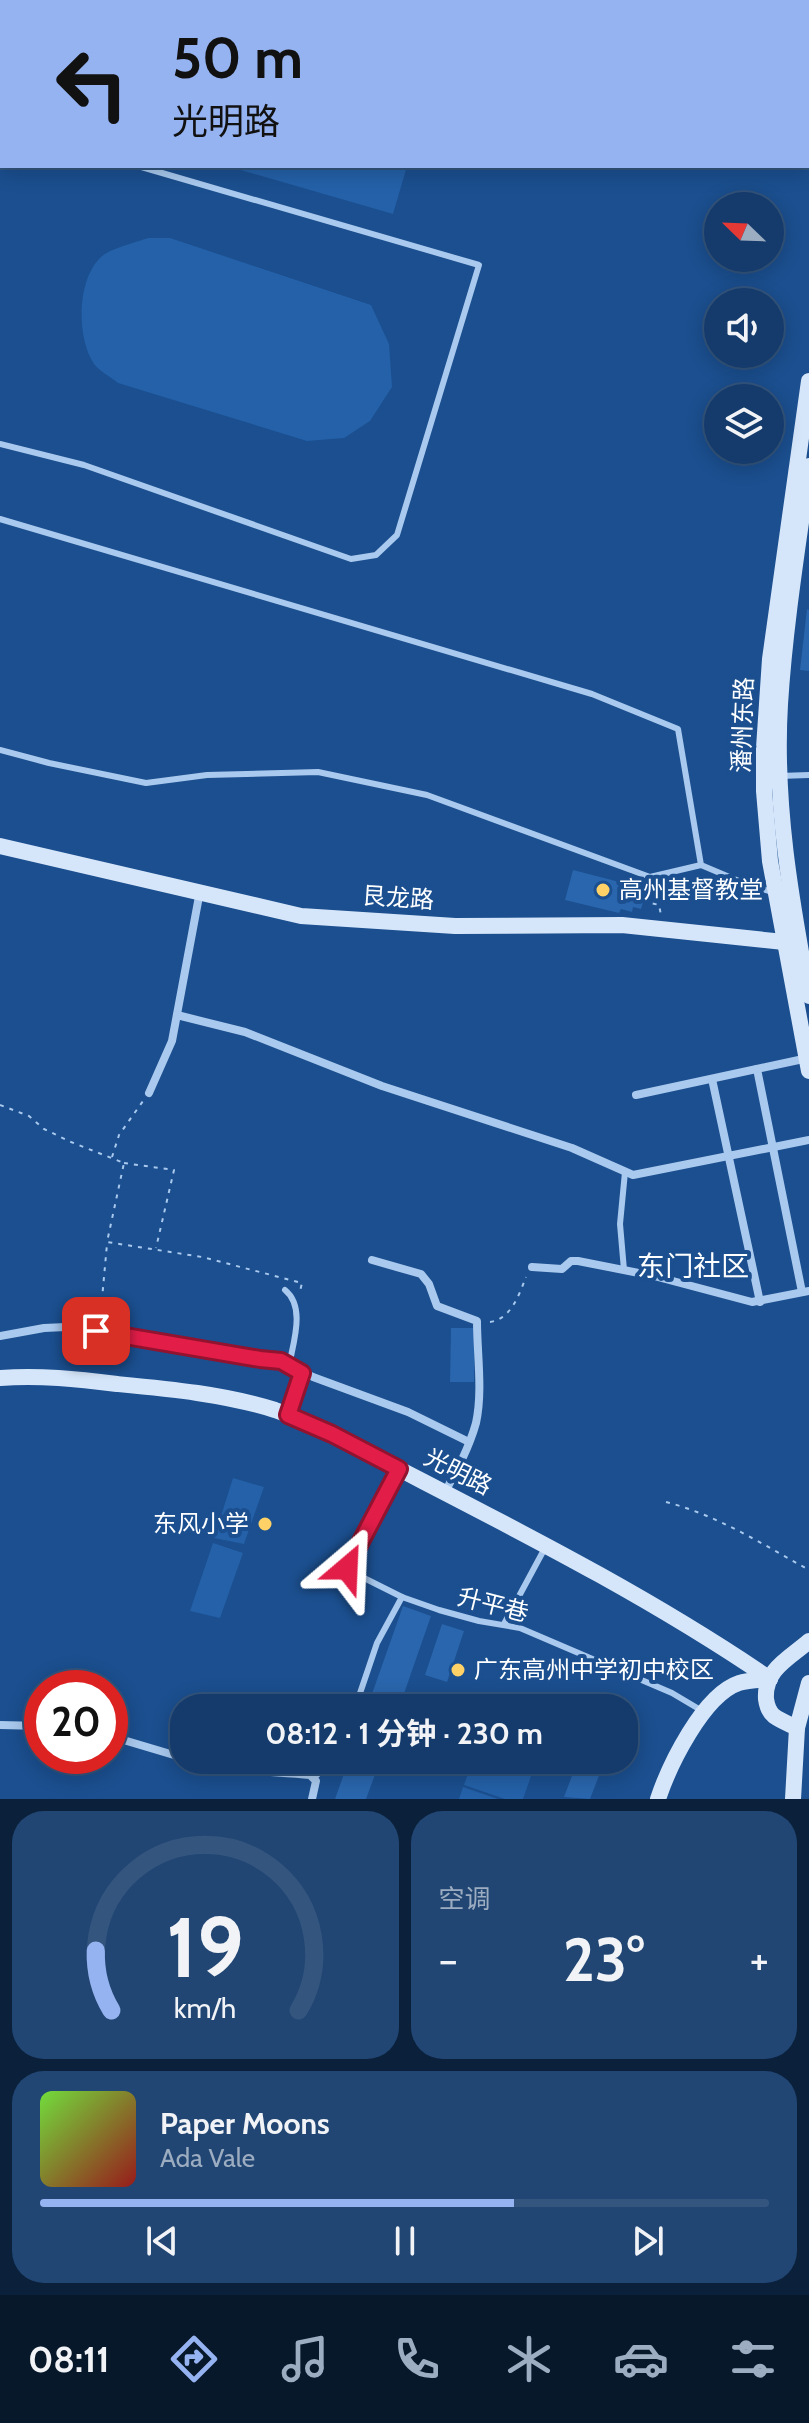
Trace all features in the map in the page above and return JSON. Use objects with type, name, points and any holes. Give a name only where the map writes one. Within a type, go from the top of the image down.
[{"type":"street","name":"潘州东路","points":[[772,778],[765,700],[809,381]]},
{"type":"street","name":"潘州东路","points":[[809,466],[783,666],[772,778],[770,861],[783,895],[809,996]]},
{"type":"street","name":"艮龙路","points":[[0,846],[301,916],[455,926],[622,925],[688,930],[797,948]]},
{"type":"street","points":[[149,1093],[172,1041],[200,891]]},
{"type":"street","name":"潘州东路","points":[[797,948],[808,1062]]},
{"type":"street","points":[[177,1015],[245,1032],[382,1086],[572,1148],[636,1175],[809,1140]]},
{"type":"street","points":[[636,1095],[757,1069],[808,1062]]},
{"type":"street","points":[[532,1267],[563,1269],[574,1260],[749,1301],[760,1302],[805,1292],[757,1069]]},
{"type":"street","points":[[712,1079],[760,1302]]},
{"type":"street","points":[[372,1260],[421,1274],[429,1284],[437,1306],[477,1321],[476,1422],[462,1462],[445,1492]]},
{"type":"street","points":[[0,1336],[66,1327],[274,1359],[302,1373],[388,1404],[469,1442]]},
{"type":"street","name":"光明路","points":[[0,1378],[81,1380],[197,1393],[250,1403],[288,1415],[332,1434],[547,1545],[629,1590],[770,1679]]},
{"type":"street","points":[[797,1728],[769,1710],[767,1690],[781,1662],[809,1641]]},
{"type":"street","points":[[658,1799],[681,1747],[721,1693],[740,1683],[770,1679]]},
{"type":"street","points":[[793,1799],[797,1728],[809,1683]]},
{"type":"street","points":[[0,1725],[24,1726]]},
{"type":"street","points":[[128,1741],[170,1754]]},
{"type":"street","points":[[308,1774],[316,1784],[312,1799]]},
{"type":"lane","points":[[0,444],[84,465],[351,559],[376,555],[397,535],[479,265],[145,168]]},
{"type":"lane","points":[[0,519],[592,694],[678,729],[701,865]]},
{"type":"lane","points":[[0,750],[146,783],[207,775],[318,772],[427,795],[650,877],[701,865],[783,895]]},
{"type":"lane","points":[[772,778],[809,775]]},
{"type":"lane","points":[[624,1270],[620,1224],[625,1172]]},
{"type":"lane","points":[[285,1290],[294,1300],[296,1313],[289,1366]]},
{"type":"lane","points":[[288,1415],[302,1373]]},
{"type":"lane","name":"升平巷","points":[[399,1469],[347,1568],[402,1597],[456,1616],[520,1628],[672,1693],[704,1713]]},
{"type":"lane","points":[[504,1624],[547,1545]]},
{"type":"lane","points":[[360,1694],[377,1643],[402,1597]]},
{"type":"lane","points":[[314,1778],[318,1774]]},
{"type":"path","points":[[643,901],[659,905]]},
{"type":"path","points":[[111,1158],[119,1135],[149,1093]]},
{"type":"path","points":[[0,1105],[29,1116],[44,1129],[71,1142],[124,1163],[174,1170],[156,1249]]},
{"type":"path","points":[[99,1332],[107,1242],[124,1163]]},
{"type":"path","points":[[107,1242],[202,1257],[302,1283],[296,1313]]},
{"type":"path","points":[[477,1321],[495,1322],[503,1317],[520,1294],[532,1267]]},
{"type":"path","points":[[666,1502],[726,1526],[809,1570]]},
{"type":"shaded area","points":[[234,168],[406,168],[393,214]]},
{"type":"shaded area","points":[[148,238],[170,238],[371,305],[389,344],[392,387],[370,421],[344,438],[307,441],[118,383],[99,369],[88,353],[82,324],[83,293],[87,279],[105,254]]},
{"type":"shaded area","points":[[233,1478],[264,1487],[244,1544],[214,1538]]},
{"type":"shaded area","points":[[213,1543],[243,1553],[220,1618],[190,1611]]},
{"type":"shaded area","points":[[468,1774],[531,1776],[523,1799],[505,1799],[464,1785]]},
{"type":"shaded area","points":[[463,1787],[498,1799],[459,1799]]},
{"type":"building","points":[[809,610],[809,671],[800,670]]},
{"type":"building","name":"高州基督教堂","points":[[573,870],[639,887],[637,893],[645,895],[641,909],[633,907],[632,912],[621,909],[619,913],[565,900]]},
{"type":"building","points":[[451,1328],[475,1328],[474,1382],[450,1382]]},
{"type":"building","points":[[403,1606],[431,1616],[404,1694],[372,1694]]},
{"type":"building","points":[[442,1624],[464,1631],[447,1682],[425,1675]]},
{"type":"building","points":[[344,1774],[375,1774],[366,1799],[335,1799]]},
{"type":"building","points":[[573,1774],[600,1774],[590,1799],[564,1797]]},
{"type":"place","name":"高州基督教堂","points":[[603,890]]},
{"type":"place","name":"东风小学","points":[[265,1524]]},
{"type":"place","name":"广东高州中学初中校区","points":[[458,1670]]},
{"type":"district","name":"东门社区","points":[[693,1266]]},
{"type":"route","points":[[96,1331],[278,1360],[302,1373],[288,1415],[399,1469],[347,1568]]}]
